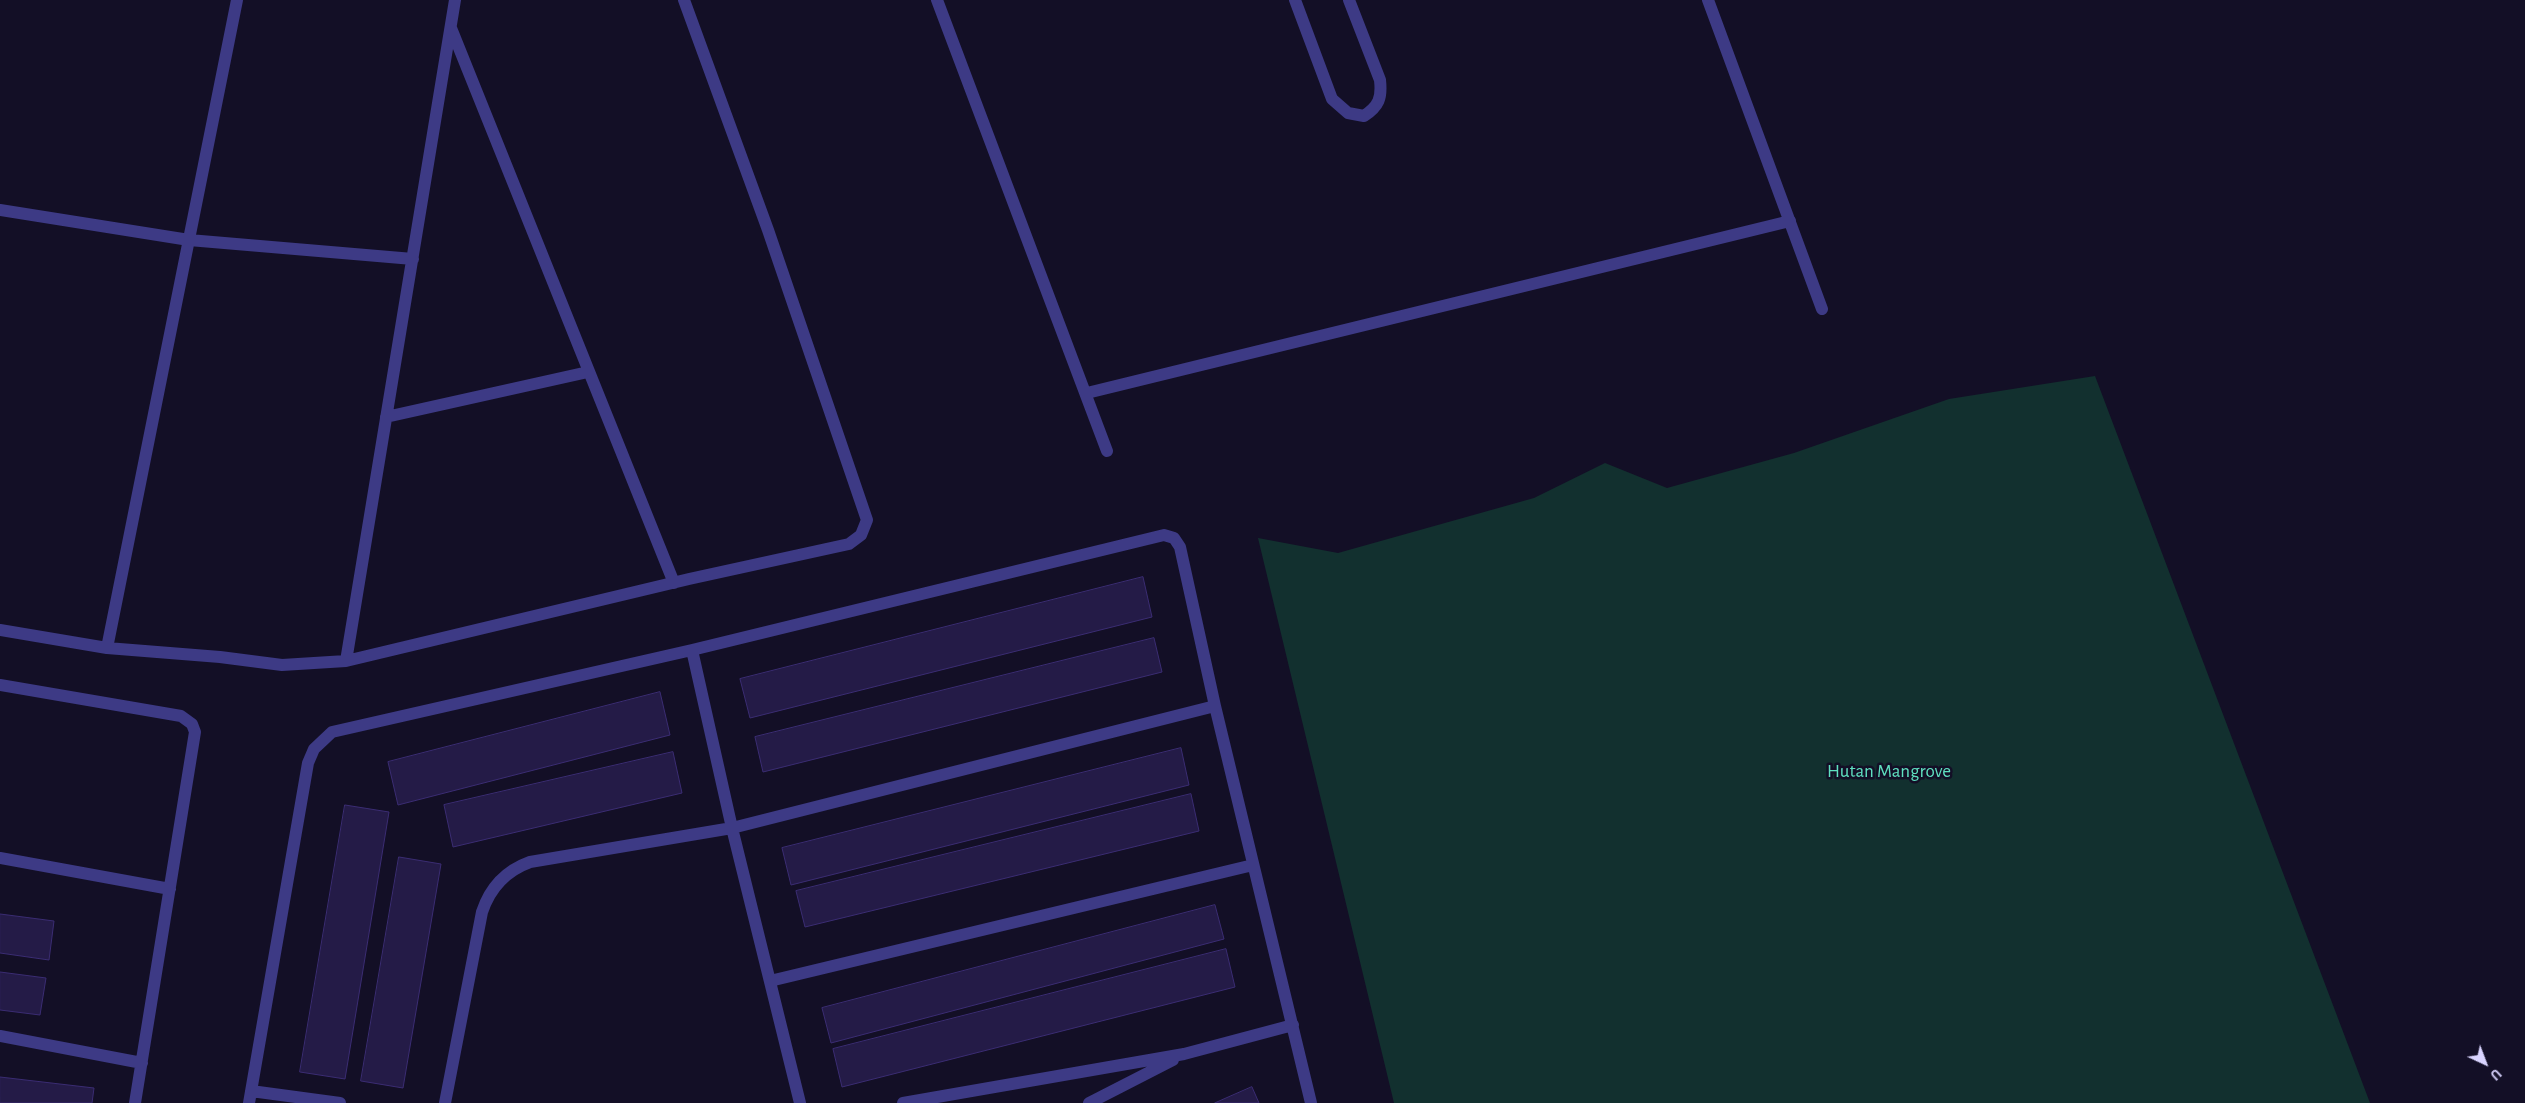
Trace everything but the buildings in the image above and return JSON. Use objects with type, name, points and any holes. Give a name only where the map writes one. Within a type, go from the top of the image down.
[{"type":"street","points":[[107,648],[237,0]]},
{"type":"street","points":[[346,660],[455,0]]},
{"type":"street","points":[[0,630],[107,648],[220,657],[282,665],[346,660],[849,544],[861,535],[867,520],[768,230],[684,0]]},
{"type":"street","points":[[937,0],[1087,393],[1107,451]]},
{"type":"street","points":[[1295,0],[1332,100],[1348,113],[1364,116],[1377,108],[1382,93],[1380,80],[1349,0]]},
{"type":"street","points":[[1708,0],[1822,309]]},
{"type":"street","points":[[450,28],[674,583]]},
{"type":"street","points":[[0,210],[189,240],[412,259]]},
{"type":"street","points":[[1087,393],[1790,221]]},
{"type":"street","points":[[386,417],[588,372]]},
{"type":"street","points":[[340,1103],[250,1097],[308,763],[322,739],[332,732],[692,650],[1169,536],[1180,547],[1215,706],[1311,1103]]},
{"type":"street","points":[[692,650],[732,828],[800,1103]]},
{"type":"street","points":[[0,684],[181,716],[192,724],[196,740],[135,1103]]},
{"type":"street","points":[[445,1103],[482,912],[487,898],[500,880],[514,868],[530,862],[732,828],[1215,706]]},
{"type":"street","points":[[0,858],[170,889]]},
{"type":"street","points":[[770,981],[1253,865]]},
{"type":"street","points":[[904,1103],[1184,1054],[1293,1025]]},
{"type":"street","points":[[0,1036],[142,1063]]},
{"type":"street","points":[[1088,1103],[1184,1054]]},
{"type":"green space","name":"Hutan Mangrove","points":[[2095,376],[2370,1103],[1394,1103],[1258,538],[1338,553],[1534,498],[1605,463],[1667,488],[1794,453],[1949,399]]}]
